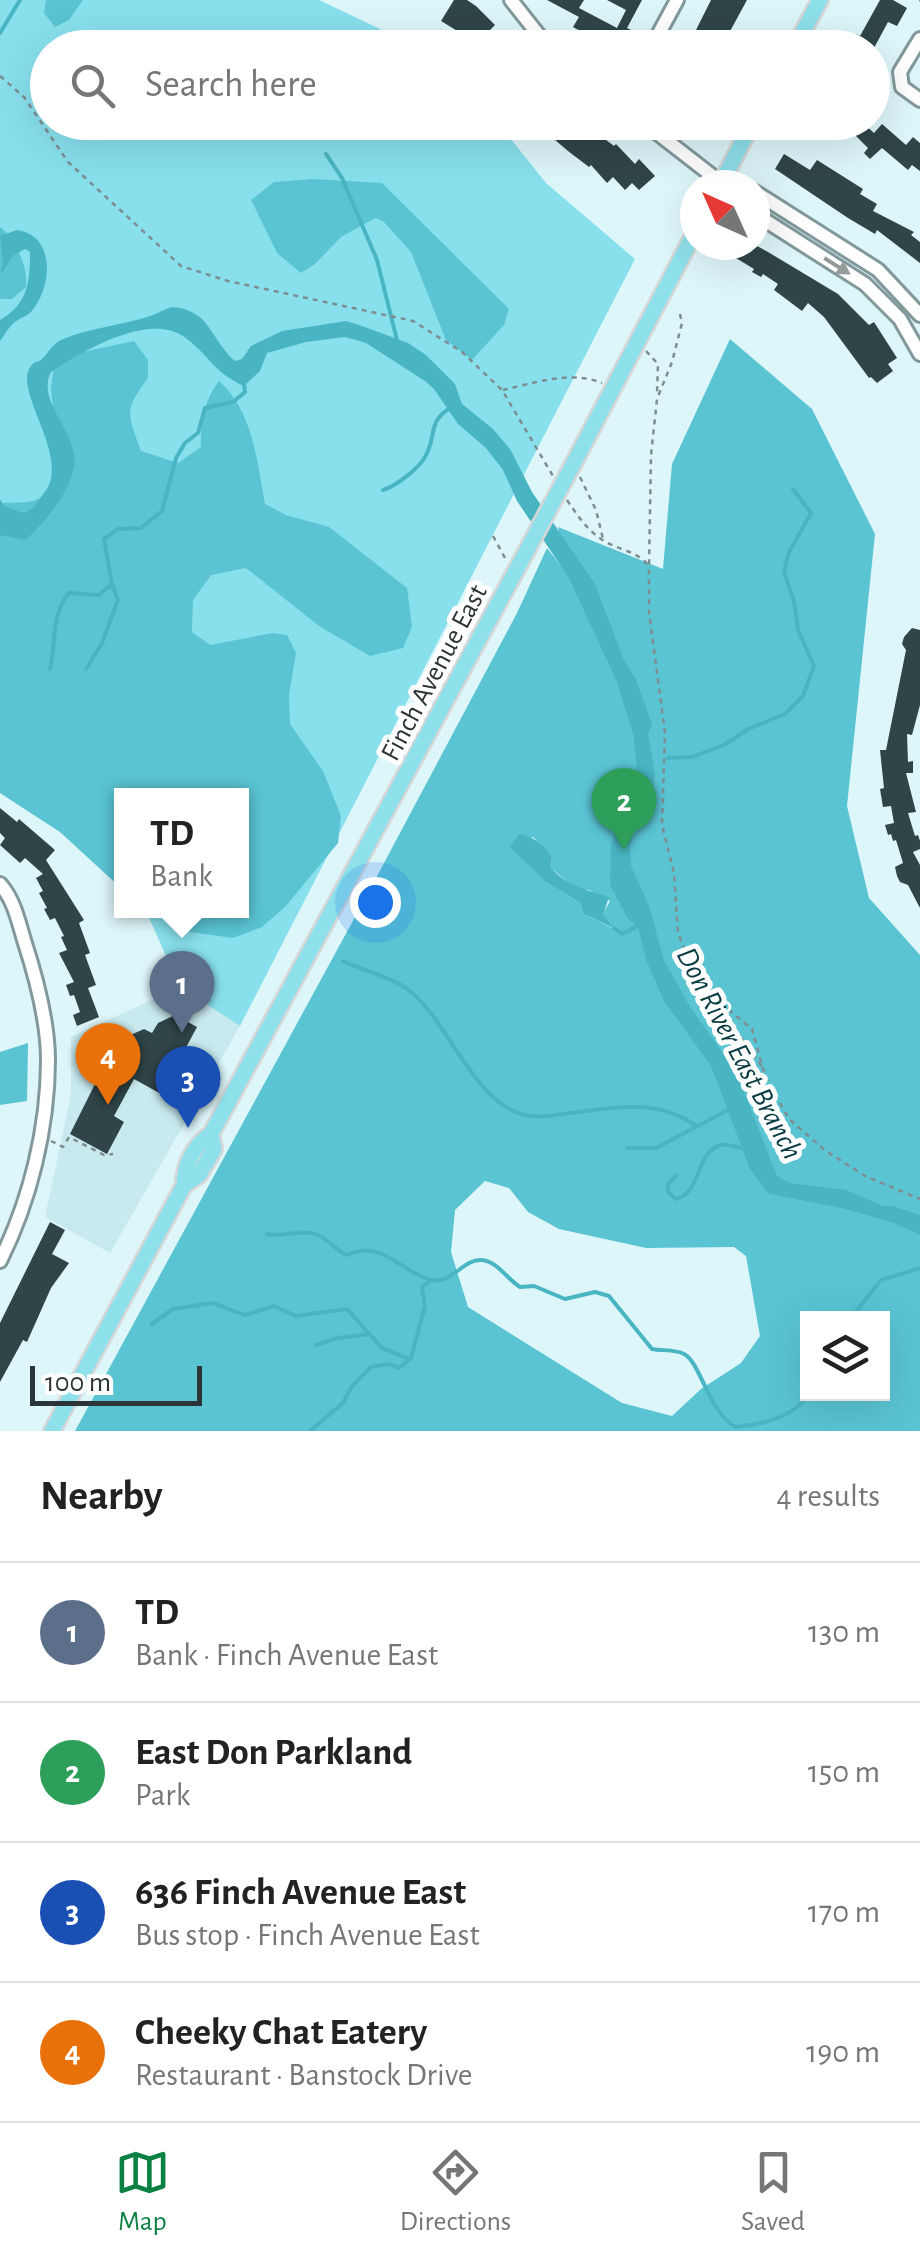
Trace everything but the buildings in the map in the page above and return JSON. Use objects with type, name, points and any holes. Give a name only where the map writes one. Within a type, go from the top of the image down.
[{"type":"main road","points":[[804,30],[820,0]]},
{"type":"main road","points":[[732,170],[746,140]]},
{"type":"main road","name":"Finch Avenue East","points":[[52,1431],[184,1185],[199,1175],[214,1149],[211,1134],[512,562],[578,455],[680,260]]},
{"type":"street","points":[[512,0],[536,30]]},
{"type":"street","points":[[660,30],[676,0]]},
{"type":"street","points":[[920,39],[900,72],[902,86],[920,100]]},
{"type":"street","points":[[667,140],[706,170]]},
{"type":"street","points":[[770,202],[878,270],[920,315]]},
{"type":"street","points":[[770,224],[865,284],[900,319],[920,354]]},
{"type":"street","points":[[0,884],[10,895],[35,973],[48,1059],[37,1156],[18,1224],[0,1261]]},
{"type":"path","points":[[0,76],[30,106]]},
{"type":"path","points":[[53,140],[68,162],[181,266],[228,281],[413,321],[462,352],[502,390],[547,467]]},
{"type":"path","points":[[657,400],[676,349],[682,323],[680,314]]},
{"type":"path","points":[[636,343],[658,364],[651,455],[649,612],[665,734],[662,825],[674,873],[678,934],[692,970],[764,1070]]},
{"type":"path","points":[[502,390],[552,379],[586,377],[613,388]]},
{"type":"path","points":[[580,477],[596,510],[603,541]]},
{"type":"path","points":[[582,523],[603,541],[640,557],[649,566]]},
{"type":"path","points":[[492,536],[512,562]]},
{"type":"path","points":[[710,994],[752,1029],[764,1070],[784,1112],[820,1146],[865,1176],[920,1199]]},
{"type":"path","points":[[56,1143],[64,1147],[69,1137],[104,1156],[113,1154]]},
{"type":"shaded area","points":[[0,0],[319,0],[382,30],[30,30],[30,140],[512,140],[546,183],[635,259],[240,1026],[180,987],[149,918],[249,918],[249,788],[114,788],[114,794],[0,772]]},
{"type":"shaded area","points":[[46,0],[83,0],[69,20],[55,27],[44,13]]},
{"type":"shaded area","points":[[312,179],[382,183],[509,309],[504,325],[472,360],[446,340],[411,252],[383,221],[375,218],[341,237],[301,273],[277,253],[251,200],[274,182]]},
{"type":"shaded area","points":[[0,227],[16,246],[25,271],[26,287],[12,299],[0,299]]},
{"type":"shaded area","points":[[17,230],[38,241],[44,250],[47,273],[34,308],[13,324],[0,341],[0,320],[22,299],[28,282],[30,252],[25,249],[14,255],[0,275],[0,236]]},
{"type":"shaded area","name":"Don River East Branch","points":[[172,307],[202,319],[235,361],[242,359],[251,346],[282,331],[346,321],[408,343],[455,384],[462,404],[510,449],[532,492],[595,584],[652,724],[648,734],[655,774],[651,799],[636,820],[630,846],[631,866],[649,906],[664,960],[690,1007],[736,1071],[777,1176],[790,1183],[846,1190],[883,1206],[920,1215],[920,1235],[842,1208],[769,1194],[750,1169],[711,1066],[664,1001],[646,960],[638,927],[628,919],[610,885],[616,826],[634,789],[637,772],[634,737],[617,682],[569,578],[517,501],[503,470],[486,448],[458,424],[425,381],[366,343],[345,337],[267,353],[260,371],[244,386],[224,374],[183,336],[168,330],[152,329],[115,338],[51,372],[49,395],[74,456],[71,479],[55,507],[26,540],[0,535],[0,499],[4,506],[23,513],[35,505],[51,478],[47,441],[28,387],[28,373],[34,363],[63,339]]},
{"type":"shaded area","points":[[730,339],[812,409],[875,534],[847,806],[869,898],[920,955],[920,1431],[75,1431],[367,895],[517,613],[547,548],[568,575],[558,527],[663,569],[672,464]],"holes":[[[533,837],[552,857],[551,868],[577,890],[589,890],[610,901],[602,915],[613,928],[583,914],[580,903],[546,880],[517,850]],[[485,1181],[509,1188],[528,1212],[559,1229],[646,1248],[734,1247],[746,1256],[760,1336],[741,1363],[701,1389],[672,1416],[622,1403],[468,1307],[451,1252],[455,1210]]]},
{"type":"shaded area","points":[[134,341],[148,360],[148,378],[131,406],[133,429],[141,451],[178,463],[201,447],[204,412],[219,381],[246,422],[265,504],[286,515],[329,527],[407,588],[412,627],[403,648],[370,656],[319,626],[246,568],[211,575],[193,600],[192,632],[210,645],[273,633],[287,635],[296,653],[289,695],[290,724],[323,771],[341,816],[338,843],[285,907],[262,927],[233,938],[190,932],[167,918],[249,918],[249,788],[114,788],[114,882],[60,832],[0,793],[0,503],[36,500],[61,476],[51,390],[54,363],[73,354]]},
{"type":"shaded area","points":[[519,834],[541,845],[552,857],[551,868],[565,880],[609,897],[603,915],[614,928],[583,914],[580,903],[545,881],[510,847]]},
{"type":"shaded area","points":[[180,987],[240,1026],[110,1253],[45,1217],[71,1094],[71,1037]]},
{"type":"shaded area","points":[[28,1043],[27,1101],[0,1105],[0,1052]]},
{"type":"waterway","points":[[0,33],[20,0]]},
{"type":"waterway","points":[[326,154],[342,178],[377,260],[398,344]]},
{"type":"waterway","points":[[86,669],[102,643],[118,600],[104,539],[118,529],[141,528],[162,511],[176,458],[185,443],[198,433],[205,408],[233,402],[245,392],[244,383]]},
{"type":"waterway","points":[[383,490],[419,465],[436,423],[452,407]]},
{"type":"waterway","points":[[668,758],[692,757],[724,745],[748,729],[785,714],[803,696],[814,666],[798,630],[784,572],[789,552],[811,513],[793,489]]},
{"type":"waterway","points":[[50,669],[63,601],[69,593],[99,595],[112,584]]},
{"type":"waterway","points":[[614,928],[622,934],[640,925]]},
{"type":"waterway","points":[[343,961],[391,980],[421,1001],[486,1090],[518,1113],[540,1116],[649,1108],[681,1117],[696,1126]]},
{"type":"waterway","points":[[627,1148],[656,1148],[732,1108]]},
{"type":"waterway","points":[[676,1175],[668,1185],[668,1192],[676,1199],[690,1189],[713,1149],[724,1145],[744,1148]]},
{"type":"waterway","points":[[267,1234],[311,1233],[346,1255],[371,1251],[431,1280],[445,1279],[469,1263],[482,1260],[493,1264],[520,1287],[534,1286],[565,1299],[595,1292],[609,1296],[652,1349],[677,1351],[690,1359],[718,1409],[735,1427],[765,1422],[786,1414],[804,1401]]},
{"type":"waterway","points":[[857,1311],[881,1280],[920,1268]]},
{"type":"waterway","points":[[310,1431],[343,1403],[352,1386],[371,1367],[389,1364],[399,1368],[411,1358],[425,1306],[422,1287],[431,1280]]},
{"type":"waterway","points":[[152,1324],[173,1309],[213,1303],[245,1315],[274,1306],[296,1316],[347,1309],[382,1348],[409,1359]]},
{"type":"waterway","points":[[316,1345],[370,1334]]},
{"type":"place","name":"East Don Parkland","points":[[624,850]]},
{"type":"place","name":"TD","points":[[182,1033]]},
{"type":"place","name":"Cheeky Chat Eatery","points":[[108,1105]]},
{"type":"place","name":"636 Finch Avenue East","points":[[188,1128]]}]
